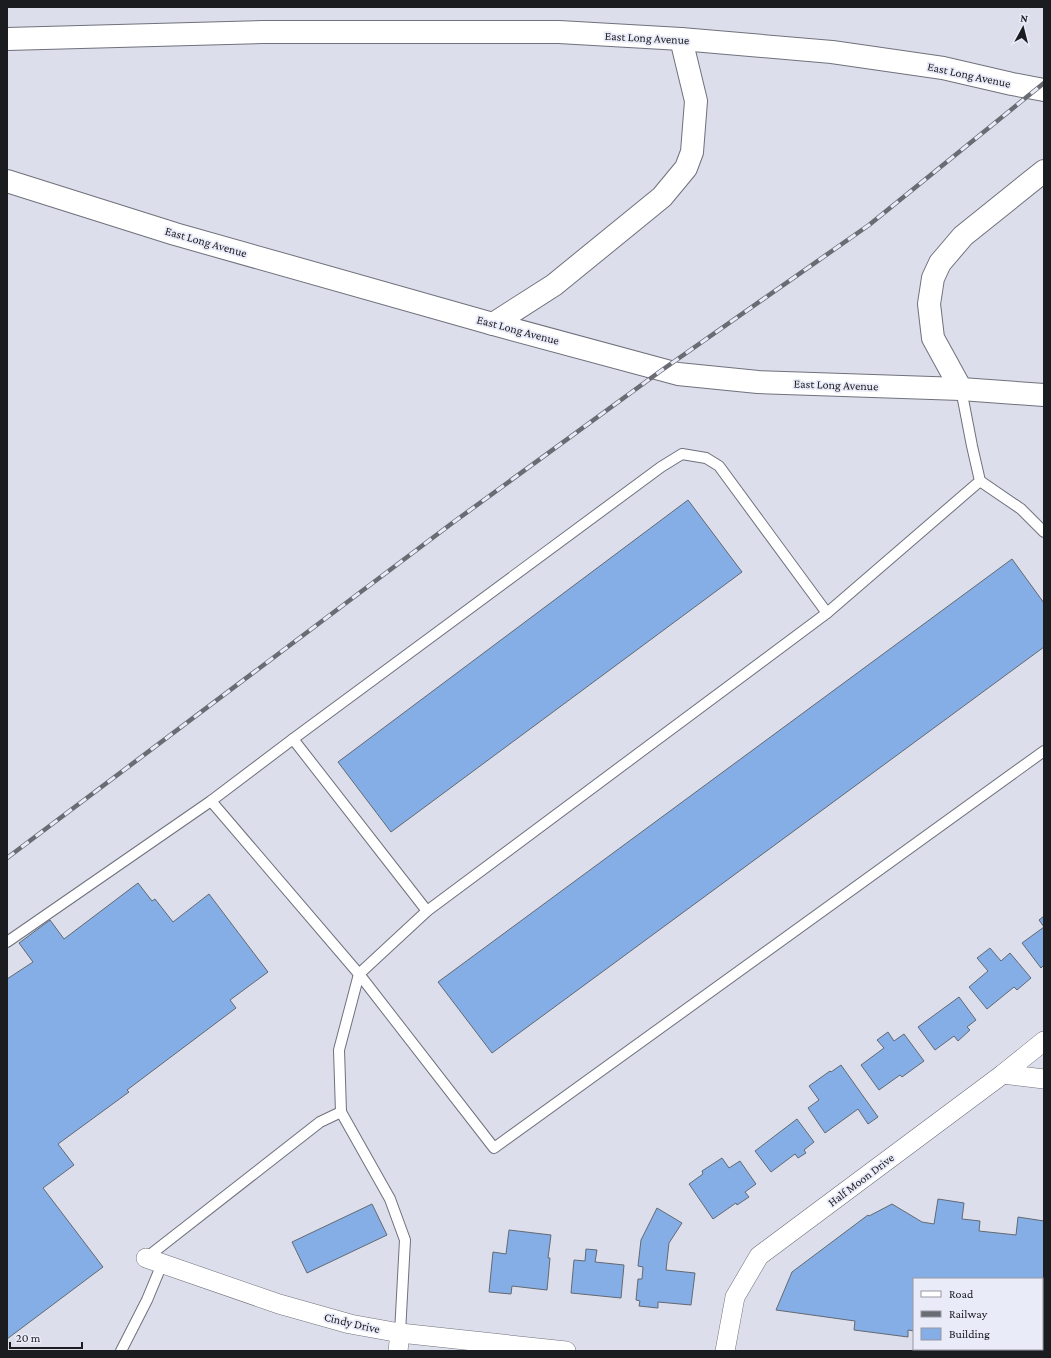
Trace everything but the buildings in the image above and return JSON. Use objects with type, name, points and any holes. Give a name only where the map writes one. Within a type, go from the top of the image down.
[{"type":"main road","name":"East Long Avenue","points":[[7,39],[278,32],[559,32],[681,39],[847,54],[943,68],[1044,90]]},
{"type":"main road","points":[[493,324],[554,285],[662,197],[686,168],[692,152],[696,101],[681,39]]},
{"type":"main road","points":[[961,389],[934,338],[929,304],[933,278],[940,263],[963,236],[1044,171]]},
{"type":"main road","name":"East Long Avenue","points":[[7,181],[175,234],[493,324],[678,374],[758,382],[961,389],[1044,395]]},
{"type":"street","name":"Half Moon Drive","points":[[725,1351],[735,1297],[759,1256],[1003,1074],[1044,1041]]},
{"type":"street","points":[[1003,1074],[1044,1079]]},
{"type":"street","name":"Cindy Drive","points":[[154,1261],[279,1304],[350,1324],[399,1342],[566,1351]]},
{"type":"lane","points":[[961,389],[980,481],[1021,509],[1044,532]]},
{"type":"lane","points":[[7,942],[211,801],[661,467],[682,454],[706,458],[719,466],[827,613]]},
{"type":"lane","points":[[399,1342],[405,1240],[390,1199],[341,1112],[339,1050],[358,974],[427,911],[827,613],[980,481]]},
{"type":"lane","points":[[293,739],[427,911]]},
{"type":"lane","points":[[211,801],[358,974],[494,1148],[1044,751]]},
{"type":"lane","points":[[121,1351],[147,1300],[154,1261],[320,1122],[341,1112]]},
{"type":"railway","points":[[7,858],[451,524],[662,370],[869,225],[1044,83]]}]
